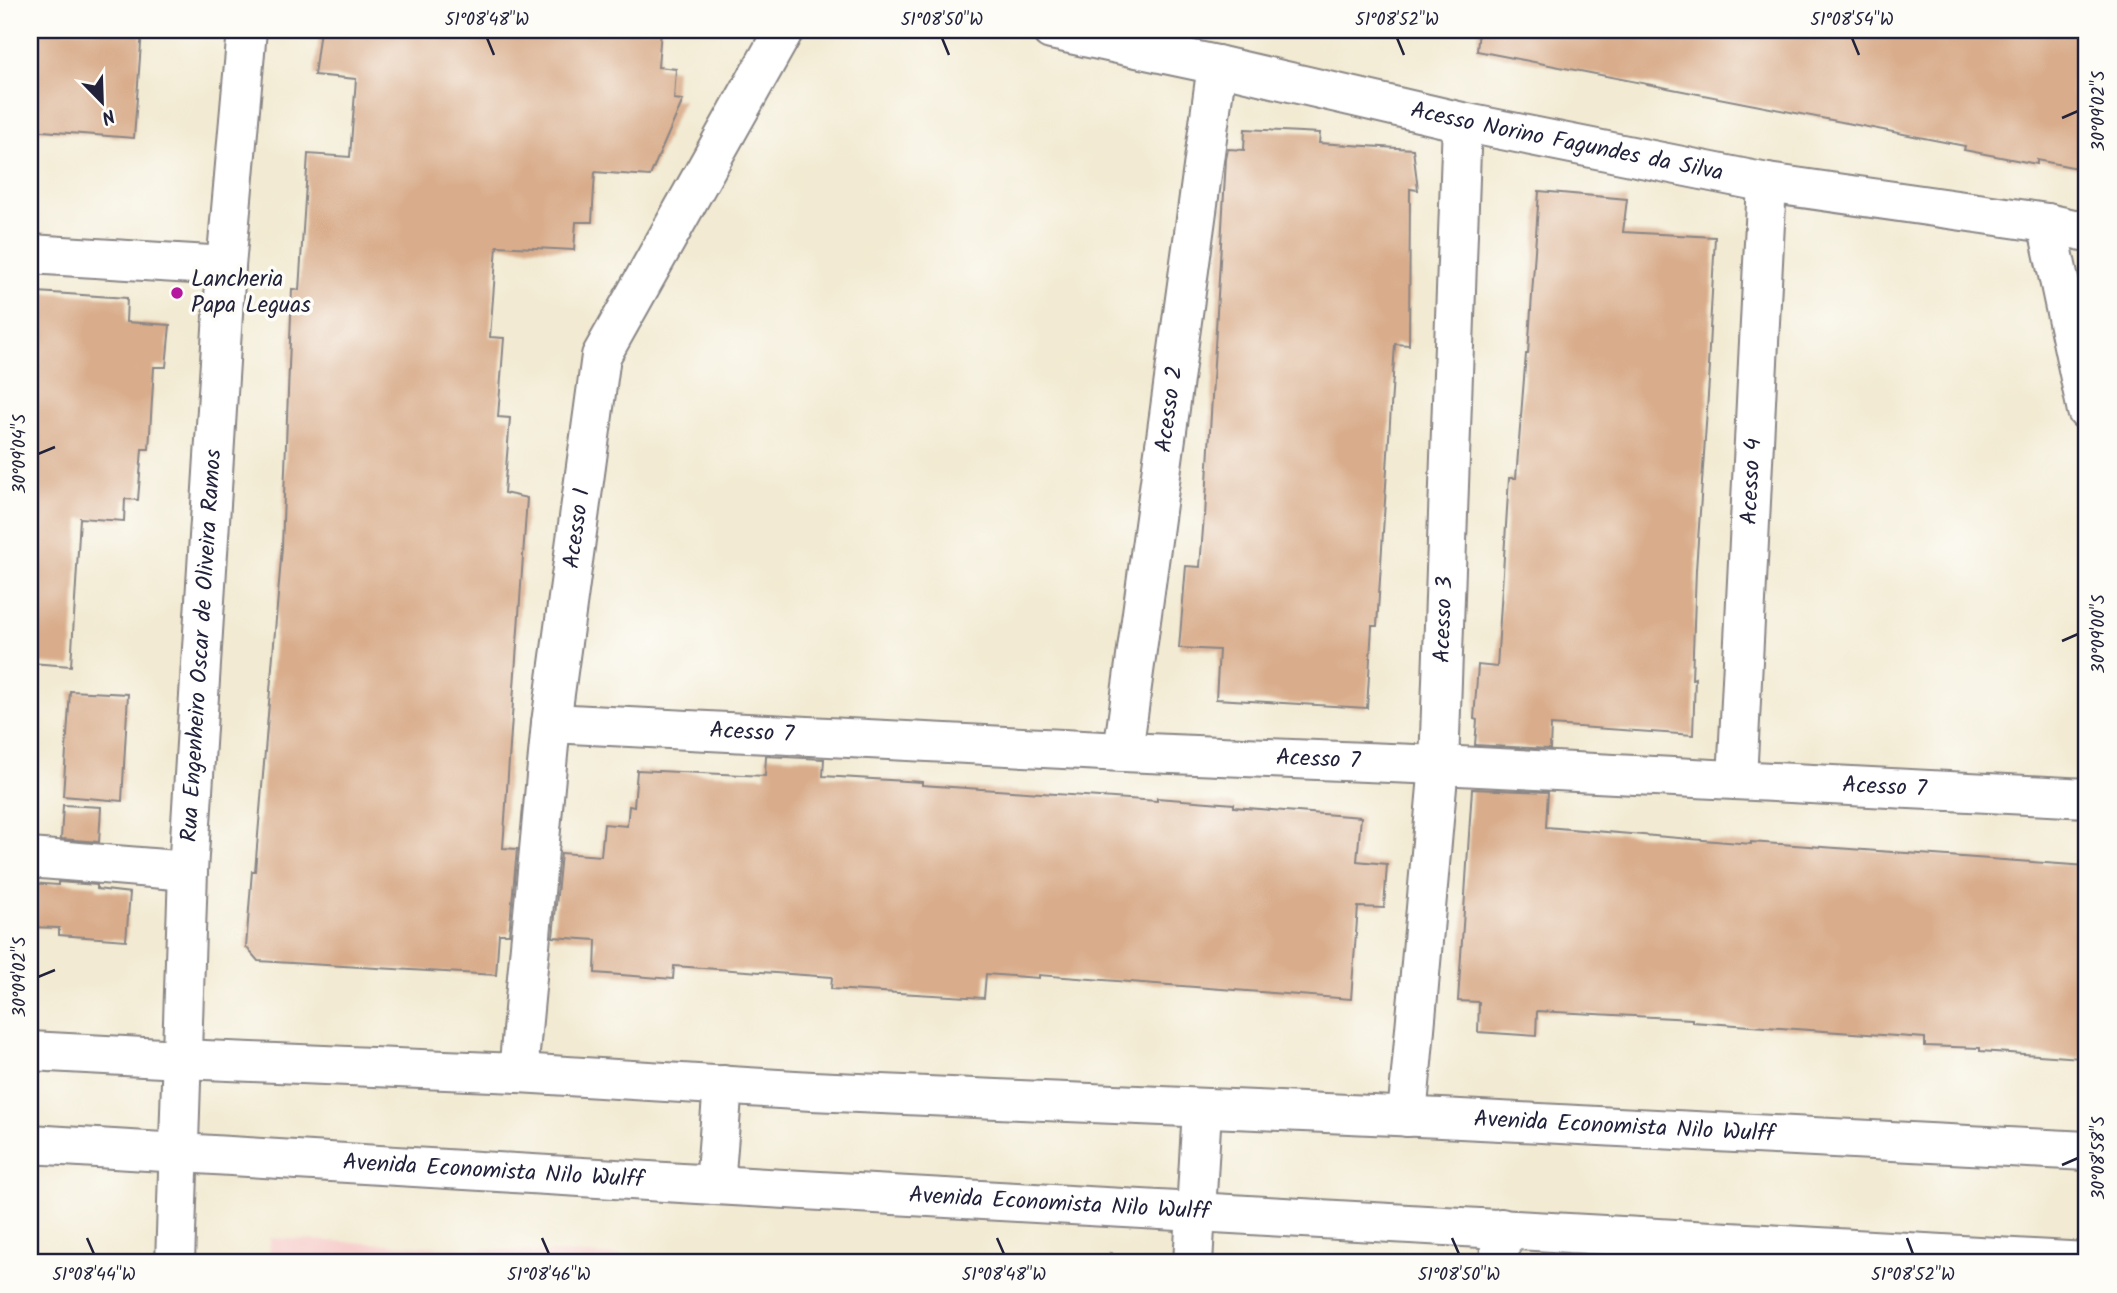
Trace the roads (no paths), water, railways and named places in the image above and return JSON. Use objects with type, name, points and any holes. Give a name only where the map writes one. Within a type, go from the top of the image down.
[{"type":"street","name":"Rua Engenheiro Oscar de Oliveira Ramos","points":[[175,1263],[188,871],[226,266],[247,30]]},
{"type":"street","name":"Acesso 1","points":[[519,1073],[551,723],[601,356],[783,30]]},
{"type":"street","name":"Acesso Norino Fagundes da Silva","points":[[1051,30],[1217,65],[1462,122],[1767,183],[2046,223],[2087,232]]},
{"type":"street","name":"Acesso 2","points":[[1123,752],[1217,65]]},
{"type":"street","name":"Acesso 3","points":[[1407,1118],[1439,765],[1462,122]]},
{"type":"street","name":"Acesso 4","points":[[1737,780],[1767,183]]},
{"type":"street","points":[[2046,223],[2087,411]]},
{"type":"street","points":[[30,254],[226,266]]},
{"type":"street","name":"Acesso 7","points":[[551,723],[2087,798]]},
{"type":"street","points":[[30,858],[188,871]]},
{"type":"street","name":"Avenida Economista Nilo Wulff","points":[[30,1051],[519,1073],[826,1092],[2087,1151]]},
{"type":"street","points":[[715,1185],[723,1085]]},
{"type":"street","points":[[1193,1263],[1202,1108]]},
{"type":"street","name":"Avenida Economista Nilo Wulff","points":[[30,1144],[1196,1211],[1500,1246],[2087,1262]]},
{"type":"place","name":"Lancheria Papa Leguas","points":[[177,293]]}]
